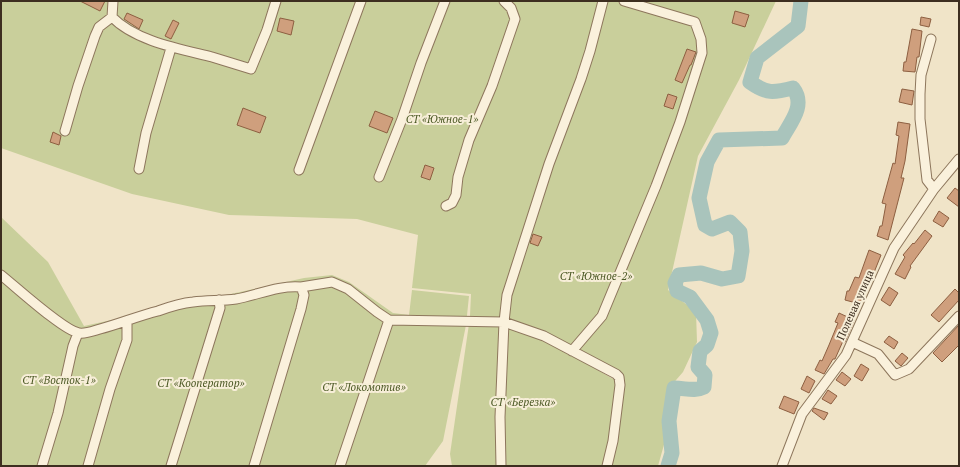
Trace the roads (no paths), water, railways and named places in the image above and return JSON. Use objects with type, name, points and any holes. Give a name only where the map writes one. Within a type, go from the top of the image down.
[{"type":"street","points":[[113,1],[112,17],[118,23],[134,32],[171,48],[251,69],[267,30],[276,1]]},
{"type":"street","points":[[299,170],[361,1]]},
{"type":"street","points":[[379,177],[445,1]]},
{"type":"street","points":[[446,206],[452,203],[456,195],[458,177],[469,140],[492,86],[515,19],[512,8],[504,1]]},
{"type":"street","points":[[501,466],[500,417],[504,322],[507,294],[549,164],[581,79],[603,1]]},
{"type":"street","points":[[572,351],[602,316],[659,179],[680,122],[702,53],[701,40],[695,22],[624,1]]},
{"type":"street","points":[[65,131],[95,36],[99,27],[112,17]]},
{"type":"street","points":[[931,39],[921,75],[920,119],[928,180],[934,189]]},
{"type":"street","points":[[139,169],[146,133],[171,48]]},
{"type":"street","name":"Полевая улица","points":[[782,466],[802,414],[846,355],[894,248],[934,189],[958,161]]},
{"type":"street","points":[[1,275],[55,320],[68,329],[78,333],[89,332],[192,302],[235,299],[278,288],[292,286],[301,287],[332,282],[348,289],[389,320],[504,322],[544,336],[619,377],[620,385],[613,441],[607,466]]},
{"type":"street","points":[[254,466],[301,309],[304,295],[301,287]]},
{"type":"street","points":[[171,466],[220,308],[219,300]]},
{"type":"street","points":[[852,342],[878,354],[894,374],[909,369],[959,316]]},
{"type":"street","points":[[340,466],[389,320]]},
{"type":"street","points":[[88,466],[110,389],[127,340],[127,321]]},
{"type":"street","points":[[42,466],[58,413],[73,346],[78,333]]},
{"type":"waterway","points":[[668,466],[672,453],[669,421],[674,388],[693,390],[704,387],[705,375],[698,367],[700,351],[707,345],[711,333],[707,320],[690,297],[677,291],[675,283],[679,275],[701,273],[722,279],[738,276],[742,251],[740,232],[730,222],[712,229],[705,225],[699,198],[707,162],[719,140],[782,138],[796,113],[798,107],[797,94],[793,88],[780,91],[770,91],[761,89],[750,82],[757,58],[798,26],[801,1]]},
{"type":"park label","name":"СТ «Южное-1»","points":[[442,119]]},
{"type":"park label","name":"СТ «Южное-2»","points":[[596,276]]},
{"type":"park label","name":"СТ «Восток-1»","points":[[59,380]]},
{"type":"park label","name":"СТ «Кооператор»","points":[[201,383]]},
{"type":"park label","name":"СТ «Локомотив»","points":[[364,387]]},
{"type":"park label","name":"СТ «Березка»","points":[[523,402]]}]
